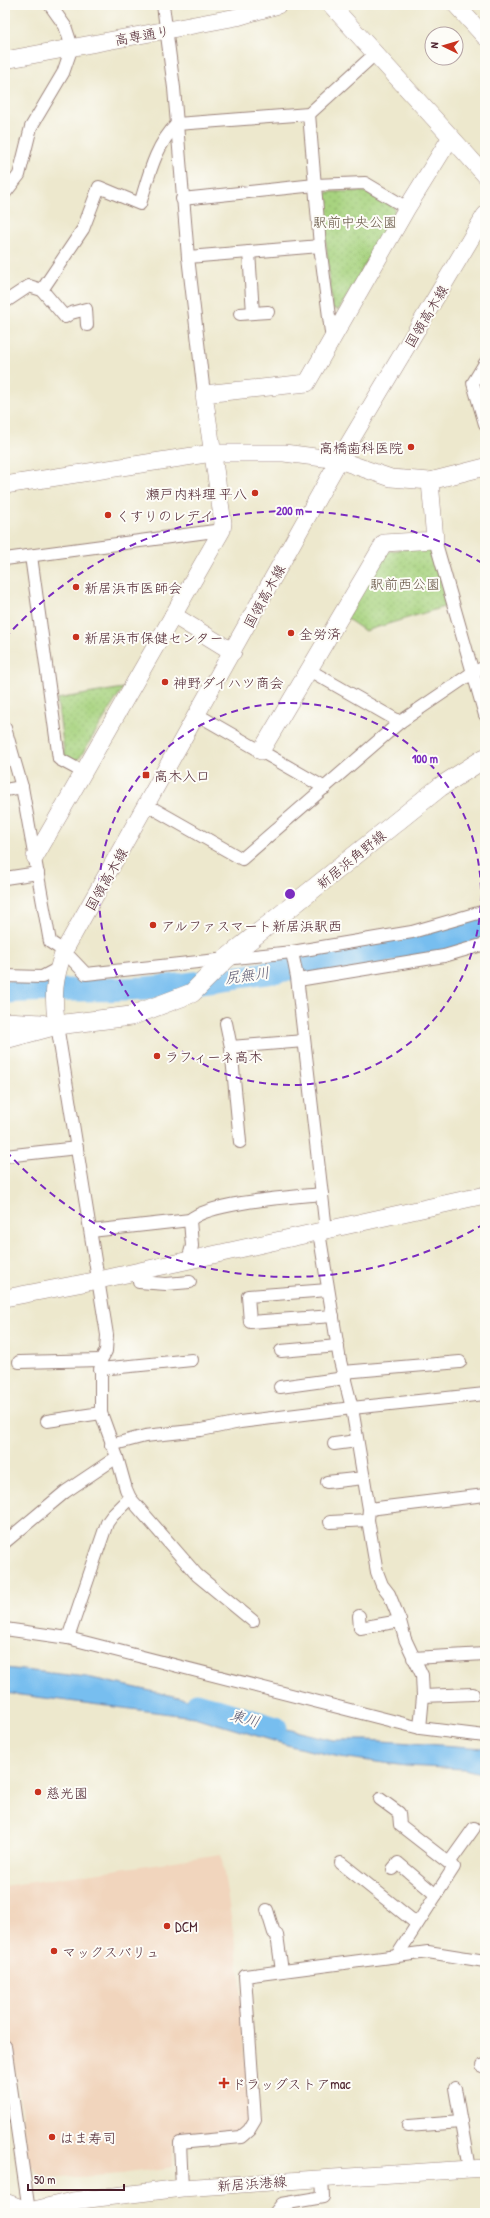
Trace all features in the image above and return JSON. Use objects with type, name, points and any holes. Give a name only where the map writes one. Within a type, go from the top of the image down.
[{"type":"main road","name":"新居浜角野線","points":[[57,1025],[131,1016],[192,993],[224,962],[440,787],[485,758]]},
{"type":"main road","points":[[5,1022],[57,1025]]},
{"type":"main road","points":[[5,1039],[57,1025]]},
{"type":"street","points":[[5,193],[20,175],[31,127],[63,73],[72,47],[65,26],[50,5]]},
{"type":"street","points":[[5,878],[36,865],[172,615],[222,530],[223,523],[204,394],[188,257],[177,124],[163,5]]},
{"type":"street","name":"高専通り","points":[[5,60],[238,17],[278,5]]},
{"type":"street","points":[[331,5],[485,175]]},
{"type":"street","points":[[456,5],[485,37]]},
{"type":"street","points":[[42,290],[83,229],[99,187],[140,204],[153,160],[170,131],[177,124],[310,114],[376,53]]},
{"type":"street","points":[[310,114],[320,246],[332,340]]},
{"type":"street","points":[[204,394],[307,383],[407,208],[451,137]]},
{"type":"street","points":[[182,199],[315,185],[365,183],[407,208]]},
{"type":"street","name":"国領高木線","points":[[57,1025],[53,1002],[57,976],[64,951],[198,715],[339,460],[485,215]]},
{"type":"street","points":[[188,257],[320,246]]},
{"type":"street","points":[[249,252],[254,313]]},
{"type":"street","points":[[5,302],[29,286],[42,290],[65,317],[71,313],[86,309],[87,326]]},
{"type":"street","points":[[240,314],[268,312]]},
{"type":"street","points":[[485,363],[473,383],[485,424]]},
{"type":"street","points":[[5,485],[212,453],[284,453],[339,460],[370,469],[391,478],[430,480],[485,467]]},
{"type":"street","points":[[430,480],[435,540],[472,674],[485,715]]},
{"type":"street","points":[[5,559],[222,530]]},
{"type":"street","points":[[261,751],[384,543],[435,540]]},
{"type":"street","points":[[31,556],[59,759],[85,773]]},
{"type":"street","points":[[172,615],[233,652]]},
{"type":"street","points":[[147,805],[242,859],[400,722],[472,674],[485,668]]},
{"type":"street","points":[[309,670],[400,722]]},
{"type":"street","points":[[198,715],[325,788]]},
{"type":"street","points":[[5,728],[22,787],[50,942],[64,951],[86,974],[293,956],[412,932],[485,911]]},
{"type":"street","points":[[5,790],[22,787]]},
{"type":"street","points":[[297,978],[444,956],[485,944]]},
{"type":"street","points":[[293,956],[297,978],[322,1194],[323,1231],[328,1290],[338,1346],[352,1408],[364,1478],[377,1572],[400,1621],[413,1658],[422,1675],[423,1696],[420,1728]]},
{"type":"street","points":[[5,976],[57,976]]},
{"type":"street","points":[[226,1023],[231,1047],[240,1142]]},
{"type":"street","points":[[57,1025],[108,1335],[106,1351],[100,1365],[101,1413],[111,1445],[117,1457],[130,1498],[197,1575],[253,1621]]},
{"type":"street","points":[[231,1047],[304,1041]]},
{"type":"street","points":[[5,1156],[77,1148]]},
{"type":"street","points":[[91,1231],[190,1220],[194,1216],[218,1208],[322,1194]]},
{"type":"street","points":[[5,1298],[99,1280],[485,1195]]},
{"type":"street","points":[[188,1260],[192,1246],[190,1220]]},
{"type":"street","points":[[138,1271],[139,1282],[166,1284],[190,1282]]},
{"type":"street","points":[[328,1290],[248,1296],[250,1322],[333,1316]]},
{"type":"street","points":[[280,1351],[338,1346]]},
{"type":"street","points":[[19,1362],[100,1365],[192,1360]]},
{"type":"street","points":[[280,1387],[344,1375],[460,1362]]},
{"type":"street","points":[[111,1445],[145,1436],[352,1408],[485,1394]]},
{"type":"street","points":[[47,1421],[101,1413]]},
{"type":"street","points":[[334,1444],[357,1441]]},
{"type":"street","points":[[5,1542],[64,1492],[117,1457]]},
{"type":"street","points":[[327,1482],[364,1478]]},
{"type":"street","points":[[330,1522],[485,1495]]},
{"type":"street","points":[[68,1638],[107,1524],[112,1516],[130,1498]]},
{"type":"street","points":[[359,1616],[360,1628],[400,1621]]},
{"type":"street","points":[[5,1629],[68,1638],[420,1728],[485,1736]]},
{"type":"street","points":[[413,1658],[485,1654]]},
{"type":"street","points":[[423,1696],[473,1694]]},
{"type":"street","points":[[380,1799],[399,1813],[400,1825],[454,1867],[398,1954]]},
{"type":"street","points":[[449,1863],[474,1828]]},
{"type":"street","points":[[341,1863],[418,1924]]},
{"type":"street","points":[[398,1863],[436,1895]]},
{"type":"street","points":[[267,1910],[274,1933],[277,1935],[282,1971]]},
{"type":"street","points":[[182,2188],[180,2143],[241,2137],[249,2130],[255,2120],[245,1976],[398,1954],[428,1952],[485,1961]]},
{"type":"street","points":[[5,2046],[25,2212]]},
{"type":"street","points":[[455,2088],[461,2122],[477,2168]]},
{"type":"street","points":[[408,2126],[461,2122]]},
{"type":"street","name":"新居浜港線","points":[[25,2212],[72,2201],[182,2188],[477,2168]]},
{"type":"street","points":[[274,2213],[282,2204],[323,2197],[322,2178]]},
{"type":"street","points":[[5,2202],[25,2212]]},
{"type":"shaded area","points":[[221,1854],[240,1975],[249,2121],[234,2132],[173,2138],[173,2167],[111,2175],[44,2179],[29,2163],[5,1998],[5,1886]]},
{"type":"green space","name":"駅前中央公園","points":[[363,191],[394,207],[395,212],[339,310],[332,308],[322,197],[328,192]]},
{"type":"green space","name":"駅前西公園","points":[[426,546],[432,550],[447,606],[365,631],[346,618],[383,552]]},
{"type":"green space","points":[[123,688],[77,762],[65,758],[57,699]]},
{"type":"water","points":[[5,985],[30,985],[20,997],[5,999]]},
{"type":"water","points":[[5,1668],[87,1677],[201,1702],[233,1716],[333,1740],[367,1740],[485,1748],[485,1774],[464,1769],[406,1766],[340,1757],[294,1747],[194,1717],[5,1693]]},
{"type":"waterway","name":"尻無川","points":[[5,992],[157,987],[239,977],[322,964],[485,929]]},
{"type":"waterway","name":"東川","points":[[197,1704],[276,1728]]},
{"type":"place","name":"高橋歯科医院","points":[[411,447]]},
{"type":"place","name":"瀬戸内料理 平八","points":[[255,493]]},
{"type":"place","name":"くすりのレデイ","points":[[108,515]]},
{"type":"place","name":"新居浜市医師会","points":[[76,587]]},
{"type":"place","name":"全労済","points":[[291,633]]},
{"type":"place","name":"新居浜市保健センター","points":[[76,637]]},
{"type":"place","name":"神野ダイハツ商会","points":[[165,682]]},
{"type":"place","name":"高木入口","points":[[146,775]]},
{"type":"place","name":"アルファスマート新居浜駅西","points":[[153,925]]},
{"type":"place","name":"ラフィーネ高木","points":[[157,1056]]},
{"type":"place","name":"慈光園","points":[[38,1792]]},
{"type":"place","name":"DCM","points":[[167,1926]]},
{"type":"place","name":"マックスバリュ","points":[[54,1951]]},
{"type":"place","name":"ドラッグストアmac","points":[[224,2083]]},
{"type":"place","name":"はま寿司","points":[[52,2137]]}]
